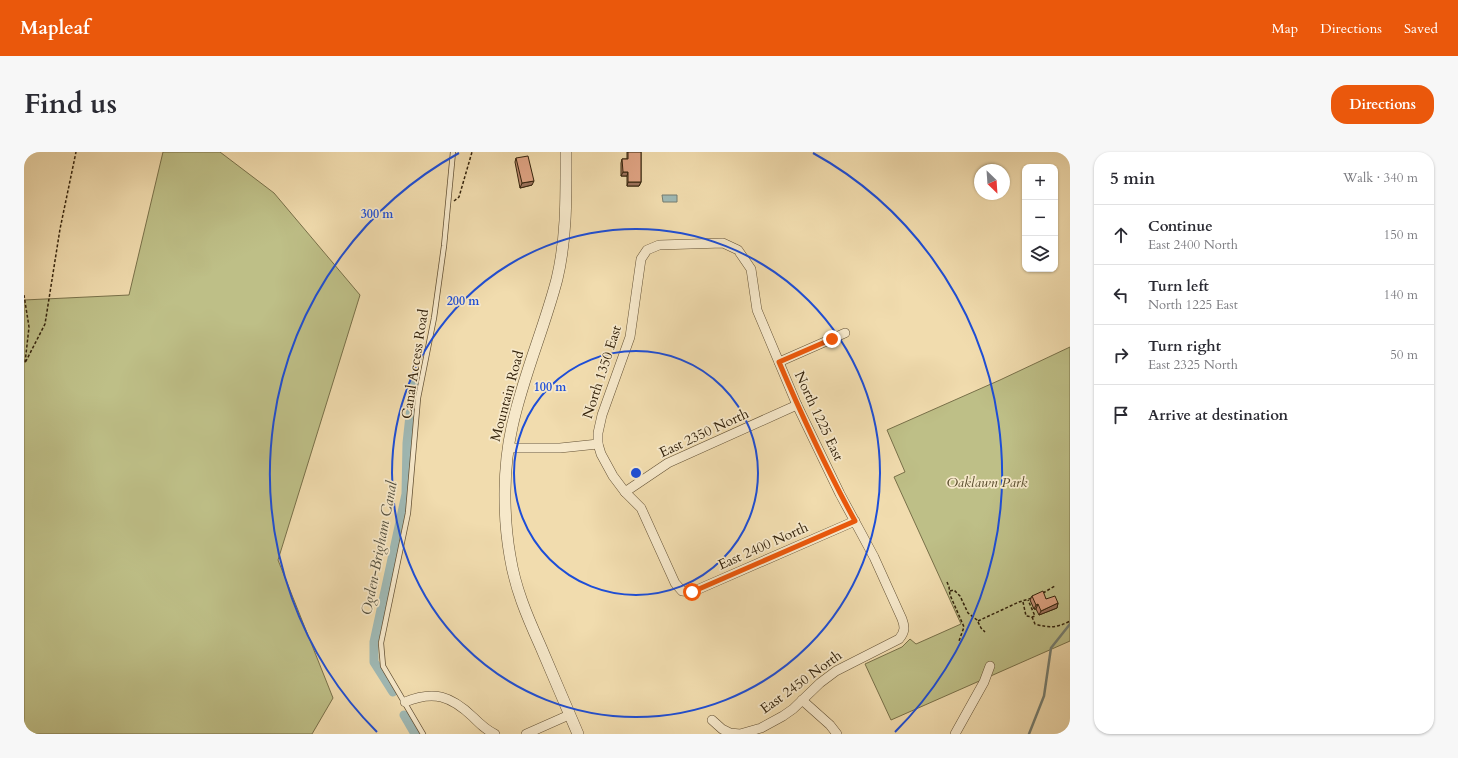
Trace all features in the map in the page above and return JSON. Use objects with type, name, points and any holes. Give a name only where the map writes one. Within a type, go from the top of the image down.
[{"type":"street","name":"Mountain Road","points":[[566,152],[564,227],[557,279],[512,427],[506,468],[506,515],[514,579],[522,602],[578,734]]},
{"type":"street","name":"North 1225 East","points":[[642,258],[647,250],[659,244],[723,243],[738,250],[751,269],[756,310],[797,405],[880,570],[902,619],[904,632]]},
{"type":"street","name":"North 1350 East","points":[[642,258],[630,337],[602,415],[598,432],[598,444],[606,464],[625,492],[641,508],[675,582],[682,591]]},
{"type":"street","points":[[779,362],[845,333]]},
{"type":"street","name":"East 2350 North","points":[[625,492],[668,463],[797,405]]},
{"type":"street","points":[[509,448],[560,448],[598,444]]},
{"type":"street","name":"East 2400 North","points":[[682,591],[692,592],[855,521]]},
{"type":"street","name":"East 2450 North","points":[[712,720],[722,729],[730,733],[740,734],[761,728],[793,709],[836,671],[856,659],[893,643],[899,639],[904,632]]},
{"type":"street","points":[[955,734],[984,682],[990,666]]},
{"type":"street","points":[[405,702],[415,698],[427,696],[447,698],[456,702],[489,732],[495,734]]},
{"type":"street","points":[[802,700],[830,725],[837,734]]},
{"type":"street","points":[[526,734],[570,715]]},
{"type":"lane","name":"Canal Access Road","points":[[423,734],[383,666],[381,643],[408,513],[418,398],[434,318],[453,152]]},
{"type":"path","points":[[24,295],[29,327],[25,363],[45,324],[60,229],[76,152]]},
{"type":"path","points":[[448,202],[459,198],[472,152]]},
{"type":"path","points":[[947,582],[950,595],[964,627],[959,641]]},
{"type":"path","points":[[1041,594],[1055,586]]},
{"type":"path","points":[[950,591],[954,590],[958,593],[968,613],[978,621],[981,628],[985,632]]},
{"type":"path","points":[[978,621],[1019,602],[1023,602],[1034,597]]},
{"type":"path","points":[[1028,600],[1035,616],[1032,617]]},
{"type":"path","points":[[1023,602],[1026,616],[1032,617]]},
{"type":"path","points":[[1032,617],[1035,624],[1047,627],[1061,625],[1070,621]]},
{"type":"green space","points":[[163,152],[220,152],[274,193],[360,295],[278,560],[333,698],[312,734],[24,734],[24,300],[129,295]]},
{"type":"green space","name":"Oaklawn Park","points":[[1070,347],[1070,641],[891,720],[865,664],[902,647],[910,639],[916,644],[961,624],[894,477],[905,472],[887,430]]},
{"type":"water","points":[[662,195],[677,195],[677,202],[663,202]]},
{"type":"building","points":[[628,152],[641,152],[641,182],[628,182],[628,172],[623,172],[622,159],[628,159]]},
{"type":"building","points":[[528,156],[534,181],[522,183],[516,158]]},
{"type":"building","points":[[1043,591],[1046,599],[1055,596],[1058,603],[1041,611],[1038,604],[1036,605],[1032,596]]},
{"type":"waterway","name":"Ogden-Brigham Canal","points":[[393,692],[374,662],[374,642],[406,494],[407,443],[414,379]]},
{"type":"waterway","points":[[1029,734],[1044,696],[1051,648],[1070,624]]},
{"type":"waterway","name":"Ogden-Brigham Canal","points":[[404,715],[415,734]]},
{"type":"route","points":[[692,592],[855,521],[840,494],[797,405],[779,362],[832,339]]}]
